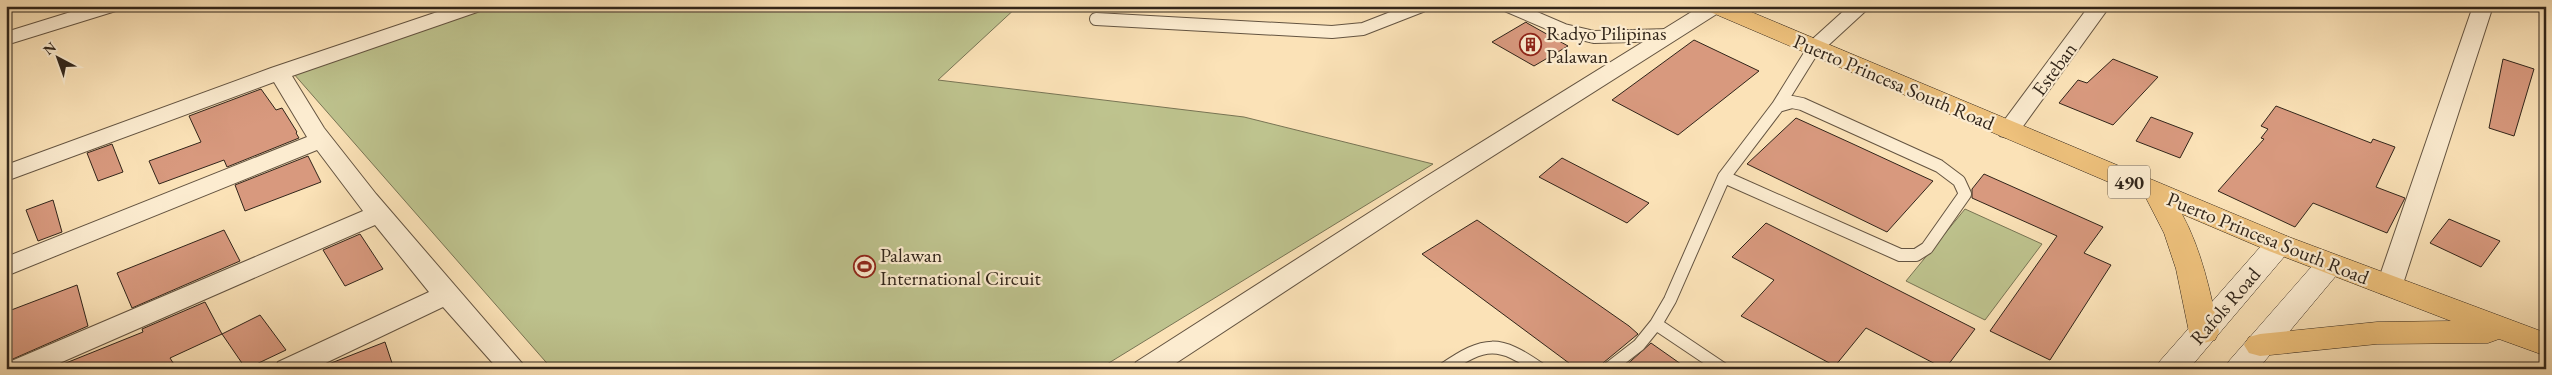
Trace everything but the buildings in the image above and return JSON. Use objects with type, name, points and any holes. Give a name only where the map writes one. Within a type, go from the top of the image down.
[{"type":"main road","name":"Puerto Princesa South Road","points":[[1716,6],[2279,244],[2546,345]]},
{"type":"main road","points":[[2157,193],[2178,233],[2192,269],[2204,332]]},
{"type":"main road","points":[[2260,344],[2377,333],[2511,332]]},
{"type":"street","points":[[6,39],[112,6]]},
{"type":"street","points":[[6,173],[279,73],[476,6]]},
{"type":"street","points":[[1146,369],[1422,190],[1716,6]]},
{"type":"street","points":[[1814,48],[1861,6]]},
{"type":"street","name":"Esteban","points":[[2008,131],[2100,6]]},
{"type":"street","points":[[2389,287],[2483,6]]},
{"type":"street","points":[[279,73],[321,140],[379,214],[445,294],[514,369]]},
{"type":"street","points":[[6,267],[321,140]]},
{"type":"street","points":[[18,369],[379,214]]},
{"type":"street","name":"Rafols Road","points":[[2171,369],[2279,244]]},
{"type":"street","points":[[2240,369],[2330,264]]},
{"type":"street","points":[[288,369],[445,294]]},
{"type":"lane","points":[[1096,19],[1332,32],[1363,29],[1422,6]]},
{"type":"lane","points":[[1508,6],[1564,30],[1594,37],[1670,35]]},
{"type":"lane","points":[[1608,369],[1639,345],[1656,324],[1670,300],[1724,177],[1778,106],[1814,48]]},
{"type":"lane","points":[[1724,177],[1900,256],[1916,255],[1927,248],[1965,194],[1963,186],[1956,178],[1939,166],[1802,104],[1792,102],[1778,106]]},
{"type":"lane","points":[[1656,324],[1723,369]]},
{"type":"lane","points":[[1444,369],[1472,349],[1488,344],[1522,355],[1540,369]]},
{"type":"green space","name":"Palawan International Circuit","points":[[483,6],[1018,6],[938,80],[1244,117],[1433,164],[1099,369],[552,369],[293,73]]},
{"type":"green space","points":[[1965,209],[2042,244],[1985,320],[1906,281]]},
{"type":"place","name":"Radyo Pilipinas Palawan","points":[[1530,44]]},
{"type":"place","name":"Palawan International Circuit","points":[[864,266]]}]
